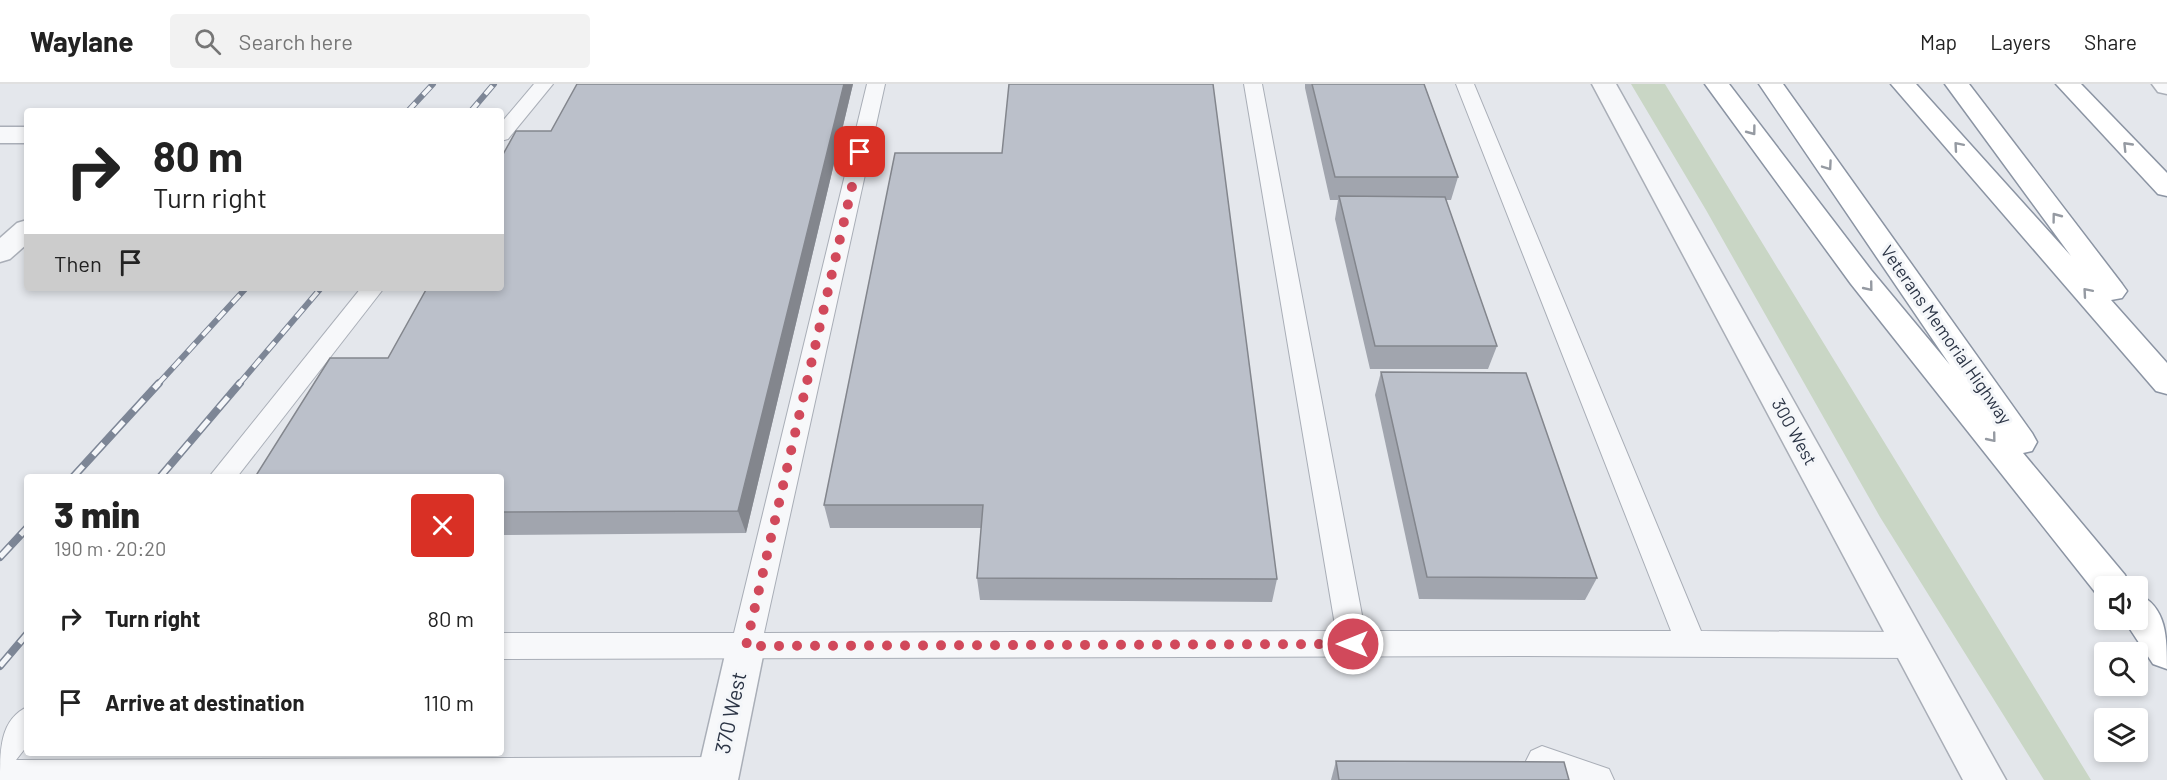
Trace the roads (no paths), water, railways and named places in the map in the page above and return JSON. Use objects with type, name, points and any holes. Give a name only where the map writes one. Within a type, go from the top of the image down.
[{"type":"highway","points":[[1717,84],[1861,278],[2104,576]]},
{"type":"highway","name":"Veterans Memorial Highway","points":[[1771,84],[2114,576]]},
{"type":"highway","points":[[1904,84],[2167,383]]},
{"type":"highway","points":[[1957,84],[2167,364]]},
{"type":"highway","points":[[2068,84],[2167,188]]},
{"type":"highway","points":[[2148,625],[2167,653]]},
{"type":"highway","points":[[2148,629],[2167,653]]},
{"type":"street","name":"300 West","points":[[1604,84],[1984,780]]},
{"type":"street","points":[[2164,84],[2167,87]]},
{"type":"street","points":[[0,135],[24,135]]},
{"type":"street","points":[[0,253],[24,232]]},
{"type":"street","name":"370 West","points":[[718,776],[746,646]]},
{"type":"lane","points":[[504,131],[544,84]]},
{"type":"lane","points":[[746,646],[876,84]]},
{"type":"lane","points":[[1253,84],[1353,644]]},
{"type":"lane","points":[[1466,84],[1691,644]]},
{"type":"lane","points":[[224,474],[372,291]]},
{"type":"lane","points":[[504,646],[1911,645]]},
{"type":"lane","points":[[0,756],[24,725]]},
{"type":"lane","points":[[1542,761],[1598,780]]},
{"type":"lane","points":[[0,775],[718,776]]},
{"type":"railway","points":[[411,108],[433,84]]},
{"type":"railway","points":[[474,108],[494,84]]},
{"type":"railway","points":[[158,384],[243,291]]},
{"type":"railway","points":[[239,384],[318,291]]},
{"type":"railway","points":[[76,474],[159,383]]},
{"type":"railway","points":[[163,474],[240,383]]},
{"type":"railway","points":[[0,557],[24,531]]},
{"type":"railway","points":[[0,666],[24,638]]}]
